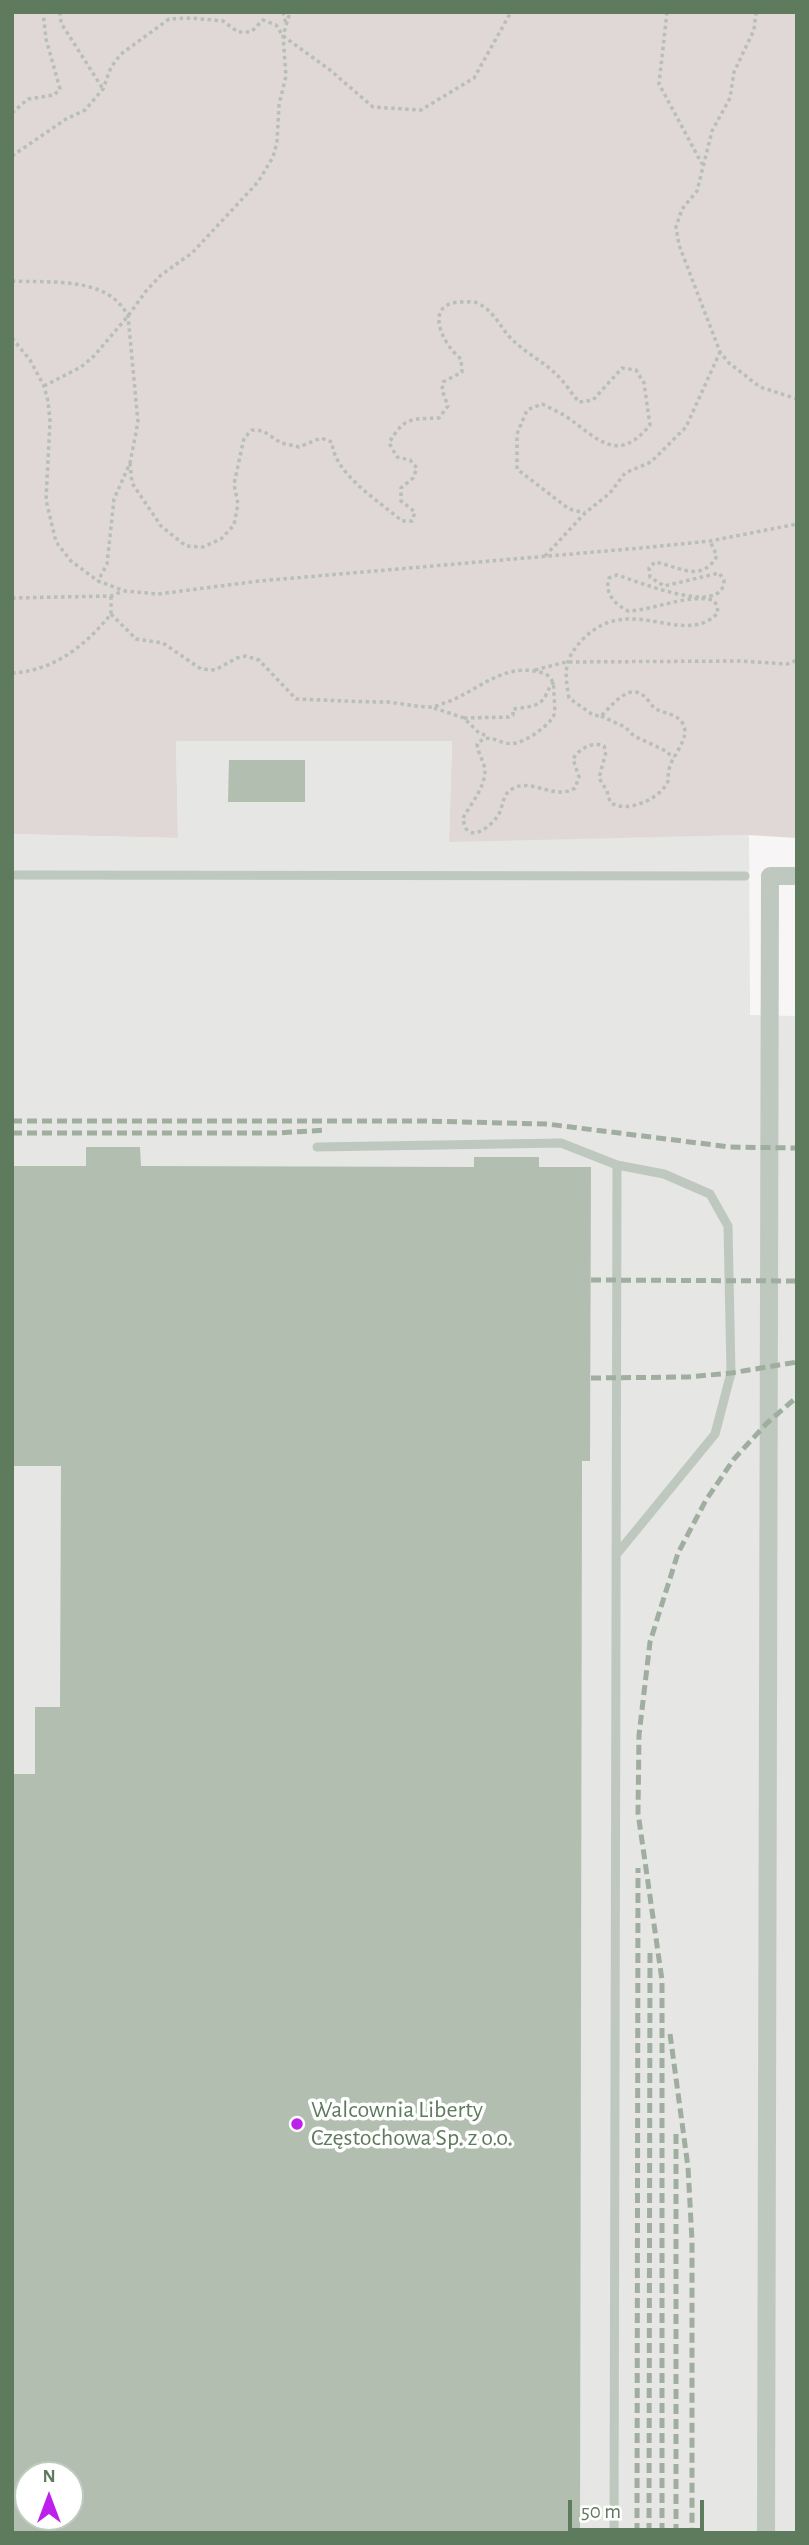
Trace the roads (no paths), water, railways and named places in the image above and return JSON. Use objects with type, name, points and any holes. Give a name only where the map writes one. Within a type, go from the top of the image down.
[{"type":"street","points":[[766,2533],[770,876],[797,876]]},
{"type":"lane","points":[[12,875],[745,876]]},
{"type":"lane","points":[[317,1147],[561,1143],[617,1165],[664,1174],[710,1194],[728,1226],[731,1373],[715,1434],[616,1555]]},
{"type":"lane","points":[[614,2533],[617,1165]]},
{"type":"railway","points":[[12,1121],[423,1121],[547,1124],[730,1147],[797,1148]]},
{"type":"railway","points":[[12,1133],[276,1133],[327,1130]]},
{"type":"railway","points":[[591,1280],[797,1281]]},
{"type":"railway","points":[[591,1378],[688,1377],[797,1362]]},
{"type":"railway","points":[[662,2533],[662,1980],[638,1813],[639,1735],[650,1642],[678,1553],[706,1500],[734,1459],[767,1423],[797,1397]]},
{"type":"railway","points":[[637,2533],[638,1868]]},
{"type":"railway","points":[[649,2533],[650,1948]]},
{"type":"railway","points":[[670,2034],[688,2167],[692,2241],[692,2533]]},
{"type":"railway","points":[[676,2134],[676,2533]]},
{"type":"place","name":"Walcownia Liberty Częstochowa Sp. z o.o.","points":[[297,2124]]}]
